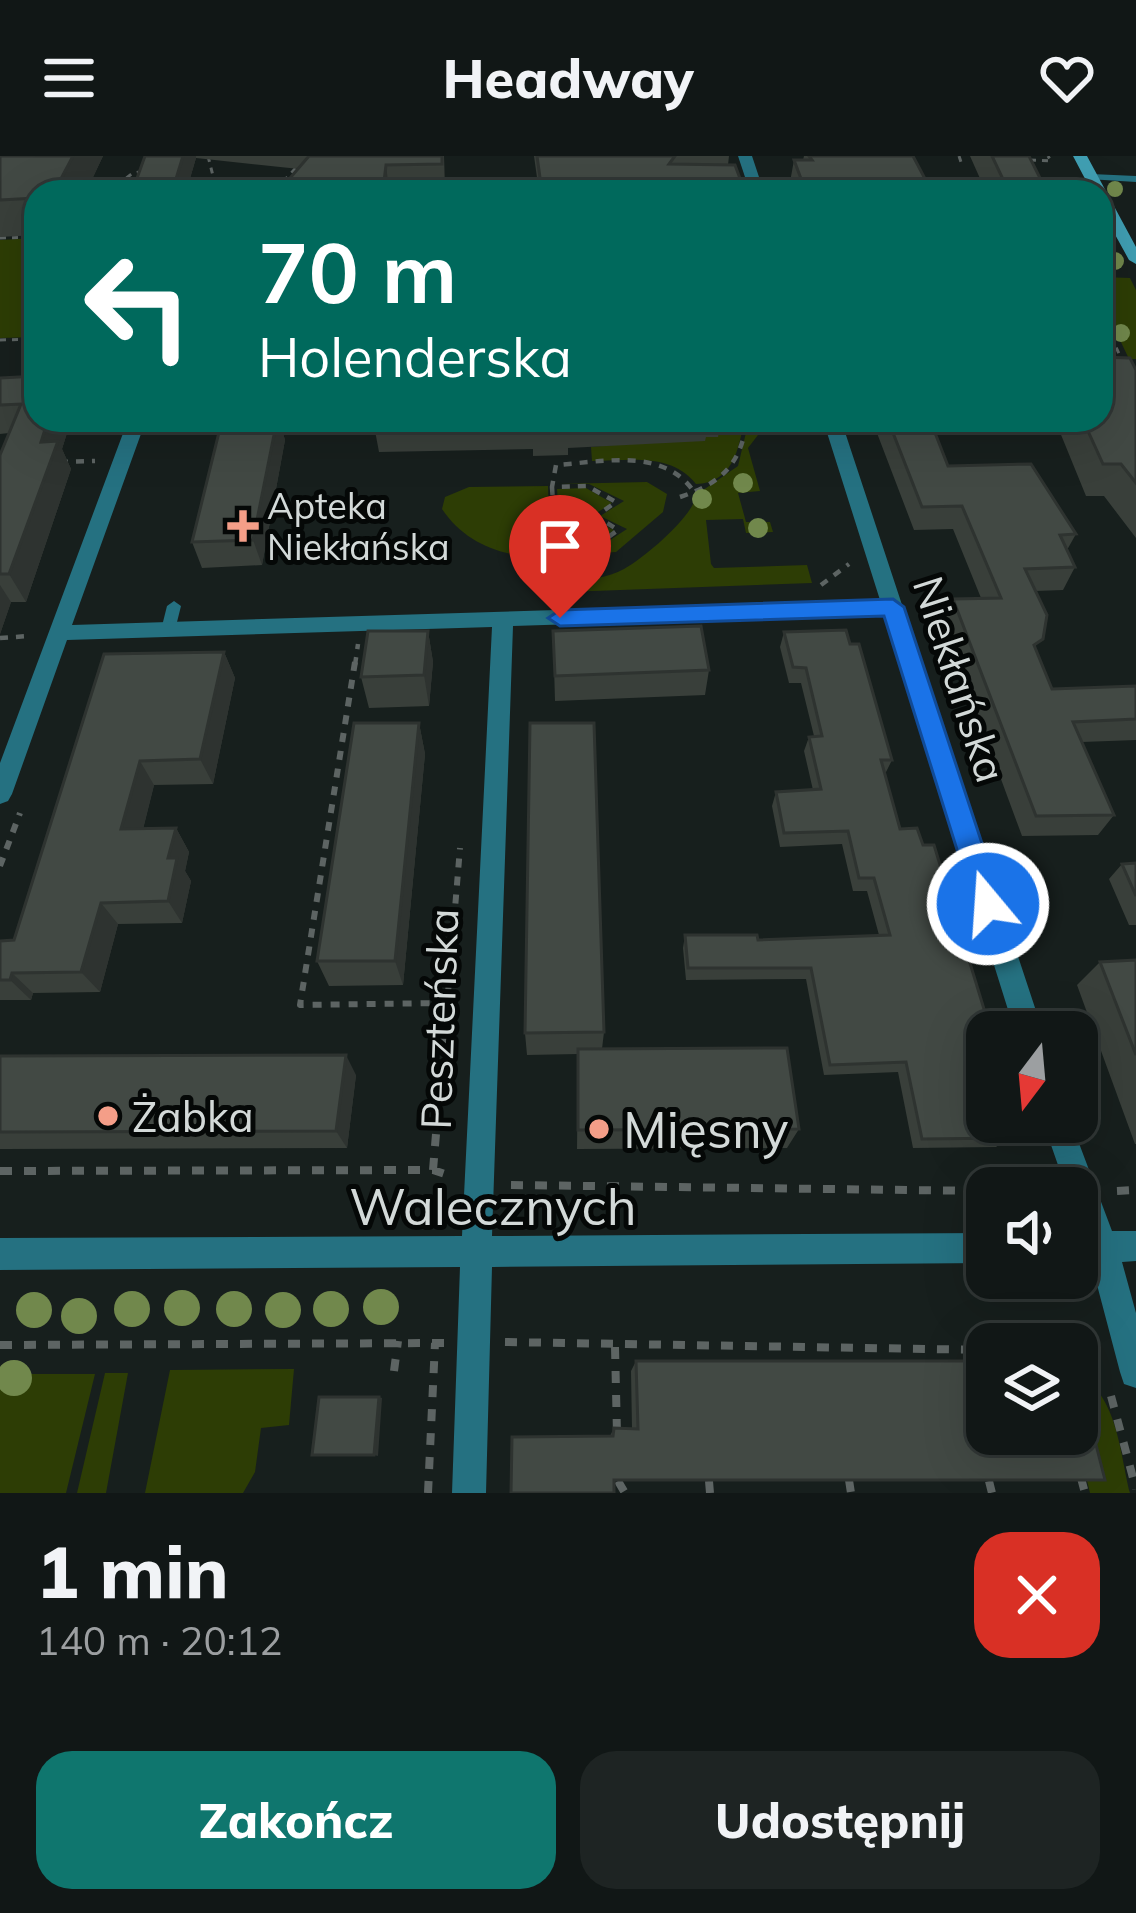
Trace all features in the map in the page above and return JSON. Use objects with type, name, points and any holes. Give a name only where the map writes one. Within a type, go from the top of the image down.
[{"type":"street","points":[[1080,156],[1093,180]]},
{"type":"street","points":[[1113,218],[1136,260]]},
{"type":"street","points":[[0,794],[132,432]]},
{"type":"street","name":"Niekłańska","points":[[836,432],[1022,1011]]},
{"type":"street","points":[[58,634],[893,607]]},
{"type":"street","name":"Peszteńska","points":[[469,1493],[484,1003],[503,622]]},
{"type":"street","points":[[1098,1247],[1136,1246]]},
{"type":"street","name":"Walecznych","points":[[0,1254],[475,1255],[966,1248]]},
{"type":"street","points":[[1098,1271],[1136,1372]]},
{"type":"lane","points":[[1091,177],[1136,178]]},
{"type":"lane","points":[[168,631],[174,606]]},
{"type":"path","points":[[148,171],[153,156]]},
{"type":"path","points":[[1029,160],[1051,161],[1048,156]]},
{"type":"path","points":[[285,180],[306,157],[325,158]]},
{"type":"path","points":[[126,180],[134,173],[155,171]]},
{"type":"path","points":[[1113,341],[1124,364]]},
{"type":"path","points":[[680,496],[730,472],[740,459],[745,432]]},
{"type":"path","points":[[539,602],[536,584],[557,569],[552,487],[556,466],[568,458],[658,464],[684,476],[694,492]]},
{"type":"path","points":[[54,463],[122,459]]},
{"type":"path","points":[[552,487],[587,486],[616,502],[596,516],[618,530],[592,549],[556,550]]},
{"type":"path","points":[[536,516],[553,515]]},
{"type":"path","points":[[828,593],[809,594],[852,562]]},
{"type":"path","points":[[0,638],[29,636]]},
{"type":"path","points":[[338,642],[378,641]]},
{"type":"path","points":[[355,664],[300,1005],[484,1003]]},
{"type":"path","points":[[433,1170],[460,841]]},
{"type":"path","points":[[394,1371],[398,1341]]},
{"type":"path","points":[[428,1493],[435,1342]]},
{"type":"path","points":[[615,1346],[617,1433]]},
{"type":"path","points":[[1100,1352],[1136,1490]]},
{"type":"path","points":[[1080,1473],[1085,1493]]},
{"type":"path","points":[[850,1480],[851,1493]]},
{"type":"path","points":[[618,1481],[625,1493]]},
{"type":"path","points":[[709,1481],[710,1493]]},
{"type":"path","points":[[989,1481],[992,1493]]},
{"type":"green space","points":[[24,239],[24,337],[0,338],[0,240]]},
{"type":"green space","points":[[1113,277],[1130,278],[1136,290],[1136,359],[1129,359],[1113,325]]},
{"type":"green space","points":[[707,432],[741,432],[732,463],[708,482],[696,484],[662,463],[592,461],[591,447],[704,437]]},
{"type":"green space","points":[[746,432],[757,432],[748,448],[760,491],[738,493],[746,522],[770,522],[773,532],[746,533],[743,519],[706,520],[711,564],[714,568],[807,565],[812,583],[566,592],[568,581],[618,572],[643,556],[687,514],[696,495],[738,466]]},
{"type":"green space","points":[[647,482],[667,494],[663,512],[616,552],[562,556],[562,552],[593,551],[627,529],[600,516],[624,501],[589,484],[558,484]]},
{"type":"green space","points":[[548,486],[549,514],[536,517],[549,518],[547,557],[488,547],[463,532],[442,509],[445,497],[469,487]]},
{"type":"green space","points":[[586,488],[612,503],[589,518],[614,530],[590,548],[561,549],[557,489]]},
{"type":"green space","points":[[294,1369],[289,1425],[261,1428],[255,1472],[243,1493],[145,1493],[170,1370]]},
{"type":"green space","points":[[105,1373],[128,1373],[106,1493],[77,1493]]},
{"type":"green space","points":[[0,1374],[95,1374],[66,1493],[0,1493]]},
{"type":"green space","points":[[1098,1392],[1109,1409],[1130,1493],[1090,1493],[1081,1455],[1098,1455]]},
{"type":"building","points":[[0,156],[73,156],[60,180],[24,180],[24,199],[0,200]]},
{"type":"building","points":[[145,156],[183,156],[176,180],[136,180]]},
{"type":"building","points":[[309,156],[442,156],[442,164],[386,165],[384,180],[288,180]]},
{"type":"building","points":[[537,156],[675,156],[669,164],[735,165],[741,180],[540,180]]},
{"type":"building","points":[[809,156],[913,156],[926,180],[802,180],[794,160],[812,160]]},
{"type":"building","points":[[992,156],[1029,156],[1041,180],[1003,180]]},
{"type":"building","points":[[1113,357],[1130,358],[1136,370],[1136,483],[1121,464],[1103,464],[1088,432],[1113,432]]},
{"type":"building","points":[[24,377],[24,432],[44,432],[41,442],[58,441],[9,574],[0,574],[0,455],[21,404],[0,405],[0,378]]},
{"type":"building","points":[[219,432],[275,432],[253,540],[192,542]]},
{"type":"building","points":[[893,432],[935,432],[948,466],[1031,464],[1076,534],[1060,535],[1075,567],[1025,569],[1047,615],[1043,639],[1034,645],[1052,689],[1136,686],[1136,719],[1073,722],[1114,815],[1036,816],[953,599],[1001,598],[962,506],[922,507]]},
{"type":"building","points":[[701,626],[709,670],[555,676],[553,631]]},
{"type":"building","points":[[846,630],[850,644],[859,644],[892,760],[881,760],[900,829],[917,828],[923,845],[934,845],[985,1011],[966,1011],[966,1138],[922,1139],[906,1062],[830,1065],[811,968],[688,968],[685,935],[757,935],[758,940],[890,935],[874,878],[859,878],[848,831],[784,833],[776,792],[821,789],[809,737],[822,736],[806,668],[793,667],[784,632]]},
{"type":"building","points":[[368,631],[428,631],[424,675],[361,677]]},
{"type":"building","points":[[224,652],[200,759],[140,761],[121,829],[176,828],[168,858],[177,858],[168,901],[101,903],[81,972],[12,973],[10,980],[0,980],[0,941],[14,940],[104,654]]},
{"type":"building","points":[[354,723],[419,723],[395,961],[317,961]]},
{"type":"building","points":[[530,723],[594,723],[604,1032],[525,1033]]},
{"type":"building","points":[[1136,863],[1136,896],[1122,864]]},
{"type":"building","points":[[1136,960],[1136,1055],[1100,962]]},
{"type":"building","points":[[787,1048],[799,1129],[578,1130],[578,1049]]},
{"type":"building","points":[[346,1055],[336,1131],[0,1132],[0,1056]]},
{"type":"building","points":[[636,1361],[966,1361],[966,1455],[1098,1452],[1105,1480],[614,1480],[614,1493],[511,1493],[512,1437],[613,1436],[614,1428],[638,1429]]},
{"type":"building","points":[[319,1397],[379,1397],[374,1455],[312,1455]]},
{"type":"place","name":"Apteka Niekłańska","points":[[243,526]]},
{"type":"place","name":"Żabka","points":[[108,1116]]},
{"type":"place","name":"Mięsny","points":[[599,1129]]},
{"type":"route","points":[[560,618],[893,607],[988,904]]}]
